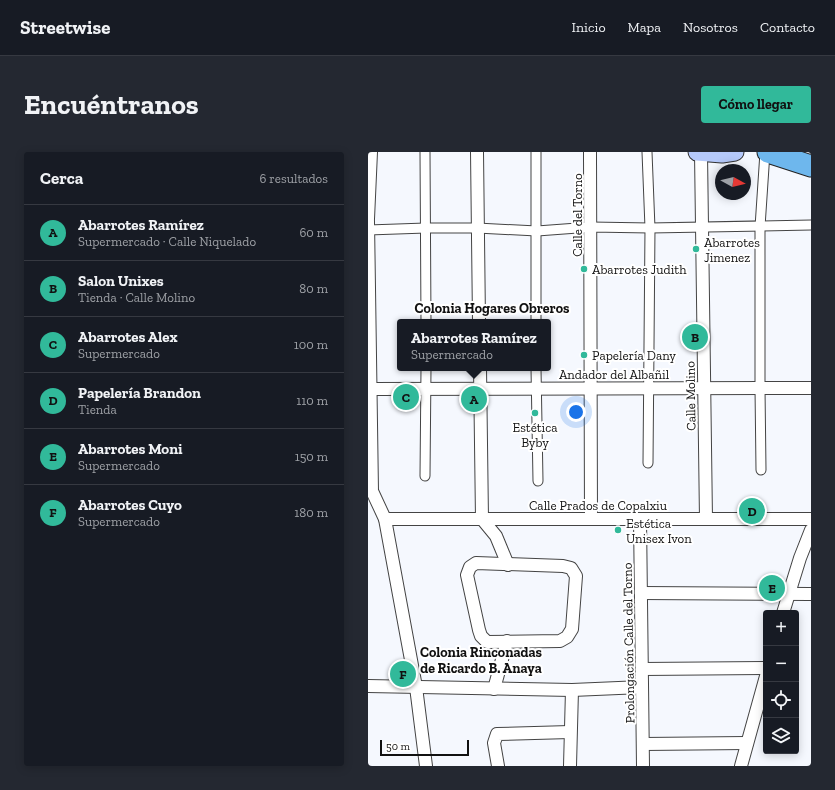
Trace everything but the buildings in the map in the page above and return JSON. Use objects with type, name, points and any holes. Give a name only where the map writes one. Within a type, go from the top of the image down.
[{"type":"highway","points":[[767,152],[811,166]]},
{"type":"main road","points":[[699,152],[722,154],[735,152]]},
{"type":"street","points":[[371,152],[368,220],[370,491],[385,519],[416,687],[426,766]]},
{"type":"street","points":[[425,152],[426,319]]},
{"type":"street","points":[[477,152],[479,319]]},
{"type":"street","points":[[536,152],[536,319]]},
{"type":"street","name":"Calle del Torno","points":[[590,152],[591,519]]},
{"type":"street","points":[[647,152],[650,228],[648,463]]},
{"type":"street","name":"Calle Molino","points":[[699,152],[702,227],[706,519]]},
{"type":"street","points":[[761,470],[760,227],[767,152]]},
{"type":"street","points":[[368,230],[426,228],[537,230],[591,227],[650,228],[811,225]]},
{"type":"street","points":[[425,476],[426,371]]},
{"type":"street","points":[[480,371],[482,519],[496,536],[508,564]]},
{"type":"street","points":[[536,371],[538,481]]},
{"type":"street","name":"Andador del Albañil","points":[[369,389],[811,388]]},
{"type":"street","name":"Calle Prados de Copalxiu","points":[[385,519],[811,519]]},
{"type":"street","name":"Prolongación Calle del Torno","points":[[640,519],[644,766]]},
{"type":"street","points":[[784,610],[800,558],[811,530]]},
{"type":"street","points":[[476,563],[508,564],[563,566],[571,568],[576,576],[572,629],[567,637],[560,641],[487,642],[481,636],[467,575],[470,567],[476,563]]},
{"type":"street","points":[[641,593],[811,594]]},
{"type":"street","points":[[494,689],[507,641]]},
{"type":"street","points":[[642,669],[763,668]]},
{"type":"street","points":[[741,766],[764,682]]},
{"type":"street","points":[[368,686],[572,690],[642,687]]},
{"type":"street","points":[[570,766],[572,690]]},
{"type":"street","points":[[498,766],[494,743],[498,734],[570,732]]},
{"type":"street","points":[[644,744],[747,743]]},
{"type":"place","name":"Abarrotes Jimenez","points":[[696,249]]},
{"type":"place","name":"Abarrotes Judith","points":[[584,269]]},
{"type":"place","name":"Salon Unixes","points":[[695,337]]},
{"type":"place","name":"Papelería Dany","points":[[584,355]]},
{"type":"place","name":"Abarrotes Alex","points":[[406,397]]},
{"type":"place","name":"Abarrotes Ramírez","points":[[474,399]]},
{"type":"place","name":"Estética Byby","points":[[535,413]]},
{"type":"place","name":"Papelería Brandon","points":[[752,511]]},
{"type":"place","name":"Estética Unisex Ivon","points":[[618,530]]},
{"type":"place","name":"Abarrotes Moni","points":[[772,588]]},
{"type":"place","name":"Abarrotes Cuyo","points":[[403,674]]},
{"type":"district","name":"Colonia Hogares Obreros","points":[[492,308]]},
{"type":"district","name":"Colonia Rinconadas de Ricardo B. Anaya","points":[[481,660]]}]
